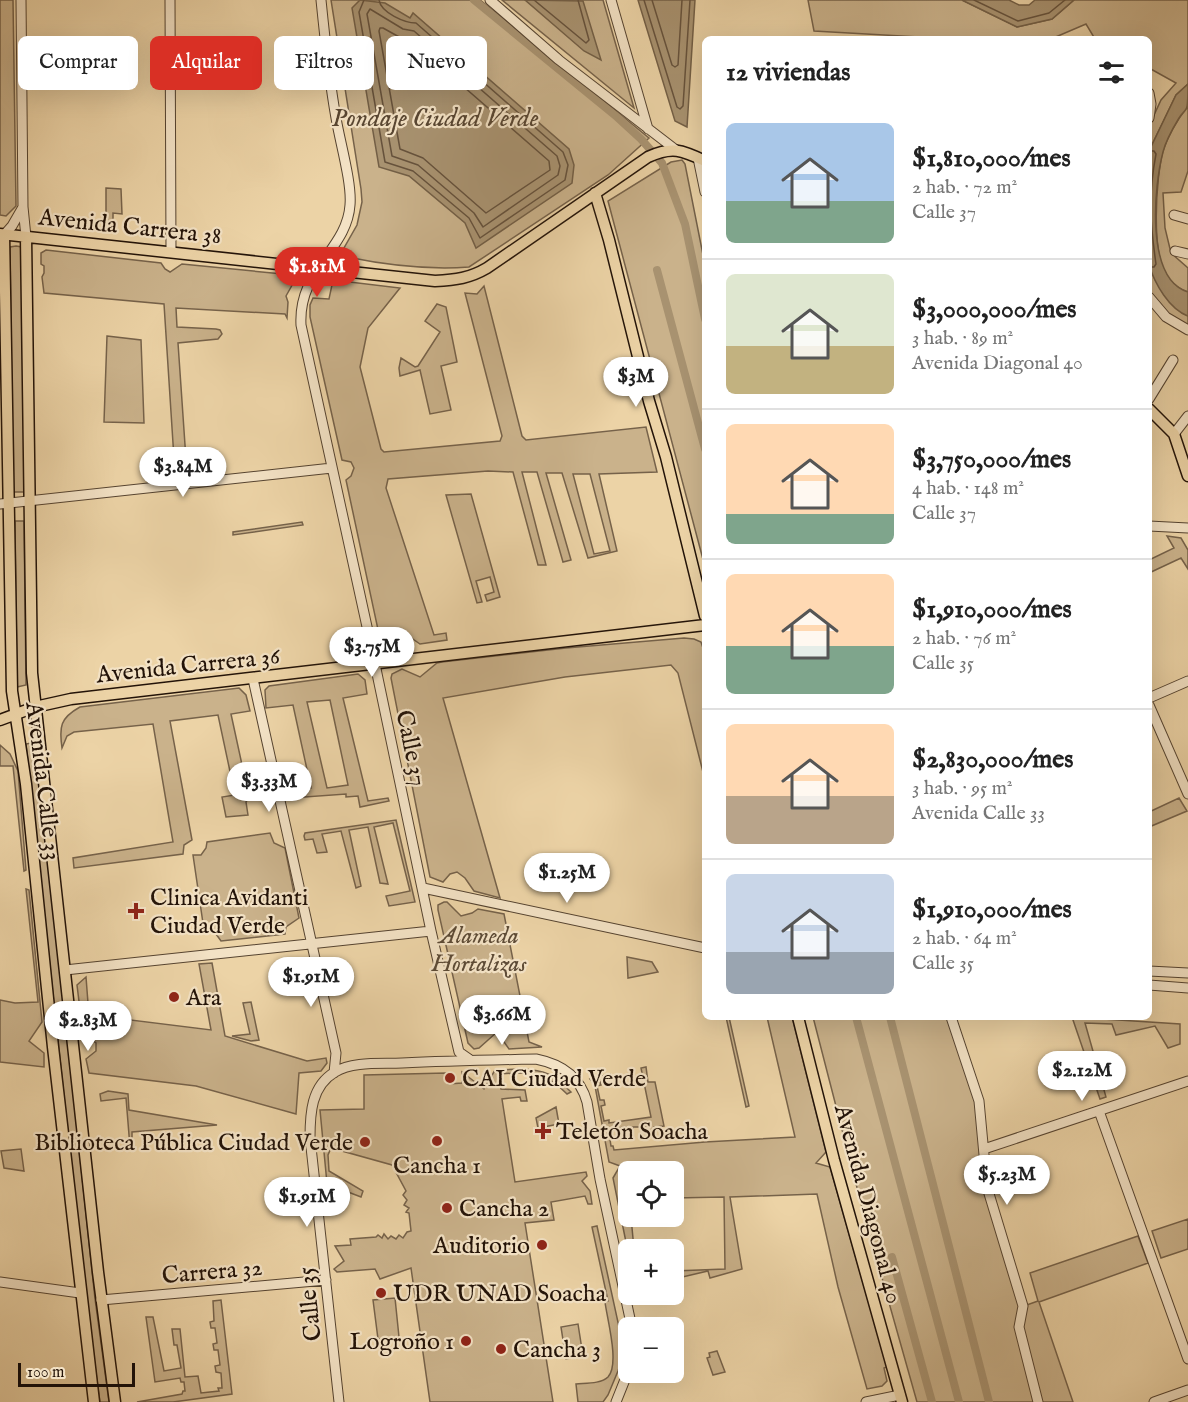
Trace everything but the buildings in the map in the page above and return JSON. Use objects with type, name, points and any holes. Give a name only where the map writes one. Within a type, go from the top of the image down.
[{"type":"main road","name":"Avenida Carrera 38","points":[[2,234],[435,281],[469,278],[648,157],[659,152],[676,150]]},
{"type":"main road","points":[[676,150],[702,159]]},
{"type":"main road","points":[[595,193],[666,457],[702,604]]},
{"type":"main road","name":"Avenida Calle 33","points":[[2,234],[5,504],[11,670],[26,784],[80,1293],[94,1402]]},
{"type":"main road","name":"Avenida Calle 33","points":[[26,237],[32,659],[35,707],[41,736],[101,1300],[115,1402]]},
{"type":"main road","points":[[1152,412],[1174,434],[1188,476]]},
{"type":"main road","name":"Avenida Carrera 36","points":[[0,720],[35,707],[71,699],[702,625]]},
{"type":"main road","name":"Avenida Diagonal 40","points":[[799,1020],[834,1160],[901,1398]]},
{"type":"street","points":[[21,0],[23,207],[26,237]]},
{"type":"street","points":[[170,0],[171,251]]},
{"type":"street","name":"Calle 37","points":[[321,0],[330,83],[350,205],[344,228],[318,267],[304,294],[300,309],[301,325],[431,931],[459,1052],[469,1059]]},
{"type":"street","points":[[490,0],[559,60],[676,150]]},
{"type":"street","points":[[611,0],[648,129]]},
{"type":"street","points":[[2,234],[12,226],[23,207]]},
{"type":"street","points":[[1174,215],[1188,219]]},
{"type":"street","points":[[1175,250],[1188,254]]},
{"type":"street","points":[[1152,301],[1166,317],[1188,330]]},
{"type":"street","points":[[1152,394],[1173,360]]},
{"type":"street","points":[[1174,434],[1188,416]]},
{"type":"street","points":[[5,504],[332,468]]},
{"type":"street","points":[[1152,526],[1188,528]]},
{"type":"street","points":[[254,679],[310,943],[336,1053],[334,1072],[357,1065],[469,1059],[536,1059],[549,1061],[563,1068],[575,1078],[584,1092],[630,1317]]},
{"type":"street","points":[[1152,697],[1188,681]]},
{"type":"street","points":[[1152,712],[1188,794]]},
{"type":"street","points":[[423,888],[702,947]]},
{"type":"street","points":[[65,970],[431,931]]},
{"type":"street","points":[[1152,970],[1188,973]]},
{"type":"street","points":[[1152,985],[1188,988]]},
{"type":"street","points":[[952,1020],[979,1101],[987,1187],[1023,1306],[1019,1327],[1038,1402]]},
{"type":"street","name":"Calle 35","points":[[334,1072],[323,1083],[310,1112],[310,1138],[339,1402]]},
{"type":"street","points":[[984,1149],[1188,1081]]},
{"type":"street","points":[[1099,1111],[1188,1359]]},
{"type":"street","name":"Carrera 32","points":[[101,1300],[326,1280]]},
{"type":"street","points":[[0,1282],[80,1293]]},
{"type":"street","points":[[616,1402],[624,1383]]},
{"type":"street","points":[[1154,1402],[1188,1390]]},
{"type":"street","points":[[866,1402],[901,1398]]},
{"type":"green space","points":[[0,0],[13,0],[16,206],[6,216],[0,215]]},
{"type":"green space","points":[[331,0],[480,0],[649,138],[608,175],[469,267],[408,266],[347,257],[344,248],[357,225],[362,202],[345,90],[374,90],[374,36],[337,36]]},
{"type":"green space","points":[[502,0],[603,0],[634,108]]},
{"type":"green space","points":[[808,0],[962,0],[1017,27],[1052,19],[1074,0],[1188,0],[1188,84],[1176,95],[1152,145],[1152,120],[1161,100],[1176,83],[1152,70],[1152,36],[1093,36],[1086,24],[1058,36],[902,36],[814,31]]},
{"type":"green space","points":[[1188,106],[1188,171],[1181,192],[1163,193],[1165,228],[1171,253],[1188,268],[1188,292],[1173,283],[1163,269],[1159,254],[1156,217],[1158,179],[1163,151],[1174,127]]},
{"type":"green space","points":[[682,160],[685,164],[702,250],[702,556],[608,201],[671,162]]},
{"type":"green space","points":[[106,188],[121,189],[122,214],[113,213],[113,221],[106,222]]},
{"type":"green space","points":[[10,247],[22,247],[26,492],[13,492]]},
{"type":"green space","points":[[46,250],[161,263],[170,272],[182,264],[293,275],[295,280],[286,296],[287,318],[285,314],[176,308],[177,327],[216,329],[222,334],[218,339],[178,343],[187,474],[175,474],[164,304],[44,293],[42,277],[44,266],[41,264],[41,253]]},
{"type":"green space","points":[[1152,272],[1164,294],[1176,308],[1188,316],[1188,328],[1175,322],[1152,299]]},
{"type":"green space","points":[[333,280],[400,288],[368,328],[360,367],[381,449],[384,452],[500,441],[502,436],[465,293],[477,294],[484,286],[522,436],[526,440],[646,427],[657,472],[599,474],[617,551],[588,558],[562,473],[546,473],[571,560],[563,562],[537,472],[522,472],[546,565],[538,565],[513,472],[488,471],[388,479],[386,488],[434,635],[446,633],[447,640],[420,644],[407,635],[395,647],[386,646],[380,639],[346,480],[351,476],[354,468],[351,462],[342,460],[310,317],[310,305],[313,298],[329,299]],"holes":[[[573,474],[590,474],[610,551],[594,554]]]},
{"type":"green space","points":[[437,304],[446,307],[457,362],[441,366],[451,410],[430,414],[420,370],[400,376],[399,368],[401,358],[415,367],[418,366],[440,332],[425,321]]},
{"type":"green space","points":[[107,336],[141,340],[144,423],[104,422]]},
{"type":"green space","points":[[471,494],[500,597],[487,601],[485,595],[494,592],[490,577],[476,581],[482,602],[477,603],[446,495]]},
{"type":"green space","points":[[15,521],[24,521],[26,685],[17,687]]},
{"type":"green space","points":[[302,522],[303,525],[233,535],[233,532]]},
{"type":"green space","points":[[1167,536],[1181,538],[1188,550],[1188,569],[1181,558],[1152,572],[1152,559],[1174,548]]},
{"type":"green space","points":[[684,638],[701,642],[702,768],[678,673],[671,665],[565,677],[443,698],[500,898],[474,891],[465,878],[457,872],[450,874],[443,882],[430,877],[392,674],[402,669],[420,677],[437,663],[442,662]]},
{"type":"green space","points":[[358,674],[365,680],[367,694],[343,698],[368,801],[388,798],[389,801],[360,807],[358,796],[346,797],[346,794],[291,798],[290,790],[311,788],[293,705],[266,708],[265,690],[269,686]],"holes":[[[330,700],[348,785],[327,788],[307,702]]]},
{"type":"green space","points":[[239,688],[246,695],[250,711],[231,714],[249,797],[246,802],[248,815],[226,817],[222,797],[235,795],[218,715],[170,721],[192,840],[184,845],[183,854],[74,868],[73,858],[173,842],[153,724],[74,732],[67,736],[62,748],[61,729],[68,715],[80,707]]},
{"type":"green space","points":[[36,742],[95,1299],[109,1402],[100,1402],[86,1300],[26,744]]},
{"type":"green space","points":[[0,745],[10,754],[18,771],[26,870],[24,871],[13,766],[0,766]]},
{"type":"green space","points":[[1179,798],[1187,811],[1152,826],[1152,811]]},
{"type":"green space","points":[[396,820],[415,902],[389,906],[386,896],[410,891],[393,823],[374,827],[388,884],[380,883],[368,827],[349,830],[361,886],[356,888],[341,831],[322,834],[327,852],[317,853],[313,839],[305,840],[304,836],[305,833]]},
{"type":"green space","points":[[270,833],[274,843],[285,848],[299,918],[286,927],[285,934],[221,941],[216,934],[204,930],[193,855],[201,855],[207,842]]},
{"type":"green space","points":[[26,889],[29,890],[42,1022],[29,1041],[44,1053],[44,1067],[0,1062],[0,1000],[15,1003],[38,1002]]},
{"type":"green space","name":"Alameda Hortalizas","points":[[447,902],[461,916],[478,909],[504,914],[529,1042],[542,1047],[509,1049],[497,1032],[479,1048],[474,1049],[468,1043],[438,910],[438,905]]},
{"type":"green space","points":[[627,957],[652,962],[658,972],[628,978]]},
{"type":"green space","points":[[212,963],[225,1036],[307,1061],[326,1058],[327,1063],[321,1071],[299,1073],[296,1114],[196,1086],[89,1073],[86,1059],[96,1051],[96,1043],[83,1034],[77,985],[86,977],[89,1016],[112,1018],[114,1028],[123,1028],[123,1019],[211,1030],[199,964]]},
{"type":"green space","points":[[251,1002],[259,1040],[251,1041],[232,1036],[250,1034],[243,1003]]},
{"type":"green space","points":[[727,1020],[730,1020],[749,1106],[746,1107]]},
{"type":"green space","points":[[768,1020],[793,1020],[826,1152],[816,1163],[830,1167],[887,1367],[884,1368],[887,1381],[882,1386],[867,1389],[838,1287],[817,1194],[730,1197],[742,1269],[710,1278],[708,1271],[684,1277],[684,1271],[725,1269],[724,1197],[684,1198],[684,1161],[618,1161],[618,1165],[609,1162],[595,1086],[590,1079],[610,1074],[611,1080],[600,1082],[601,1085],[597,1086],[600,1100],[604,1100],[605,1105],[601,1106],[604,1121],[609,1120],[609,1123],[651,1117],[641,1068],[646,1067],[648,1082],[655,1082],[664,1126],[654,1127],[654,1130],[649,1131],[648,1127],[633,1127],[633,1131],[627,1131],[626,1127],[611,1129],[609,1133],[614,1150],[795,1137]]},
{"type":"green space","points":[[814,1020],[951,1020],[979,1100],[986,1174],[1024,1306],[1038,1301],[1030,1273],[1138,1236],[1148,1263],[1039,1302],[1073,1402],[917,1402],[862,1207]]},
{"type":"green space","points":[[1073,1020],[1180,1024],[1180,1044],[1168,1048],[1155,1026],[1116,1035],[1112,1024],[1085,1023],[1106,1097],[1100,1099]]},
{"type":"green space","points":[[495,1070],[537,1070],[549,1074],[571,1092],[567,1094],[551,1080],[536,1074],[498,1074],[501,1089],[525,1090],[527,1101],[521,1101],[520,1097],[502,1099],[515,1182],[586,1172],[587,1176],[582,1181],[590,1191],[592,1204],[588,1204],[585,1196],[551,1202],[554,1220],[525,1223],[553,1402],[430,1402],[411,1268],[380,1279],[375,1269],[337,1272],[334,1269],[344,1261],[335,1246],[351,1245],[350,1239],[378,1235],[382,1238],[384,1234],[388,1239],[391,1236],[396,1239],[399,1235],[403,1238],[407,1232],[411,1231],[409,1213],[406,1212],[409,1208],[404,1205],[407,1200],[403,1195],[406,1191],[392,1165],[331,1148],[328,1155],[329,1171],[363,1191],[361,1197],[335,1187],[330,1197],[320,1110],[364,1109],[364,1075],[446,1073],[448,1084],[462,1083],[462,1072],[484,1089]]},
{"type":"green space","points":[[108,1091],[128,1094],[129,1110],[217,1125],[132,1132],[132,1147],[130,1147],[126,1098],[101,1101],[100,1094]]},
{"type":"green space","points":[[556,1107],[559,1124],[538,1128],[536,1118]]},
{"type":"green space","points":[[21,1149],[24,1171],[4,1168],[1,1151]]},
{"type":"green space","points":[[618,1169],[618,1203],[613,1178]]},
{"type":"green space","points":[[1188,1219],[1188,1249],[1161,1258],[1152,1231]]},
{"type":"green space","points":[[597,1226],[618,1322],[618,1371],[603,1402],[578,1402],[576,1384],[593,1383],[605,1379],[611,1371],[613,1362],[605,1302],[608,1301],[592,1227]]},
{"type":"green space","points":[[623,1227],[632,1227],[633,1239],[625,1239]]},
{"type":"green space","points":[[395,1298],[399,1337],[378,1339],[373,1300]]},
{"type":"green space","points":[[221,1300],[232,1394],[173,1402],[137,1402],[182,1394],[185,1391],[184,1382],[181,1382],[180,1378],[155,1382],[146,1317],[153,1317],[164,1371],[181,1368],[172,1329],[180,1329],[185,1377],[198,1376],[201,1393],[219,1391],[218,1388],[222,1388],[221,1373],[216,1372],[215,1366],[220,1365],[218,1350],[214,1350],[213,1344],[217,1343],[215,1328],[211,1328],[210,1322],[214,1321],[213,1301]]},
{"type":"green space","points":[[578,1324],[583,1356],[566,1359],[561,1327]]},
{"type":"green space","points":[[717,1351],[725,1372],[713,1375],[707,1358],[710,1357],[709,1353]]},
{"type":"water","name":"Pondaje Ciudad Verde","points":[[360,0],[385,3],[410,18],[413,13],[439,36],[386,36],[386,90],[487,90],[487,78],[569,149],[574,165],[572,183],[476,248],[465,223],[409,176],[379,167],[366,90],[374,90],[374,36],[357,36],[352,8]]},
{"type":"water","points":[[525,0],[583,1],[601,60],[584,51]]},
{"type":"water","points":[[638,0],[695,0],[687,127],[675,121]]},
{"type":"water","points":[[962,0],[1009,0],[1019,5],[1029,5],[1035,0],[1074,0],[1052,19],[1017,27]]},
{"type":"water","points":[[1188,84],[1186,110],[1172,130],[1163,152],[1157,186],[1156,230],[1165,269],[1174,284],[1188,292],[1188,316],[1169,302],[1152,272],[1152,145],[1176,95]]},
{"type":"waterway","points":[[474,0],[617,117],[662,163],[685,224],[702,305]]},
{"type":"waterway","points":[[657,270],[702,438]]},
{"type":"waterway","points":[[857,1020],[959,1402]]},
{"type":"waterway","points":[[891,1020],[989,1402]]},
{"type":"waterway","points":[[892,1257],[932,1402]]},
{"type":"place","name":"Clinica Avidanti Ciudad Verde","points":[[136,911]]},
{"type":"place","name":"Ara","points":[[174,997]]},
{"type":"place","name":"CAI Ciudad Verde","points":[[450,1078]]},
{"type":"place","name":"Teletón Soacha","points":[[543,1131]]},
{"type":"place","name":"Cancha 1","points":[[437,1141]]},
{"type":"place","name":"Biblioteca Pública Ciudad Verde","points":[[365,1142]]},
{"type":"place","name":"Cancha 2","points":[[447,1208]]},
{"type":"place","name":"Auditorio","points":[[542,1245]]},
{"type":"place","name":"UDR UNAD Soacha","points":[[381,1293]]},
{"type":"place","name":"Logroño 1","points":[[466,1341]]},
{"type":"place","name":"Cancha 3","points":[[501,1349]]}]
